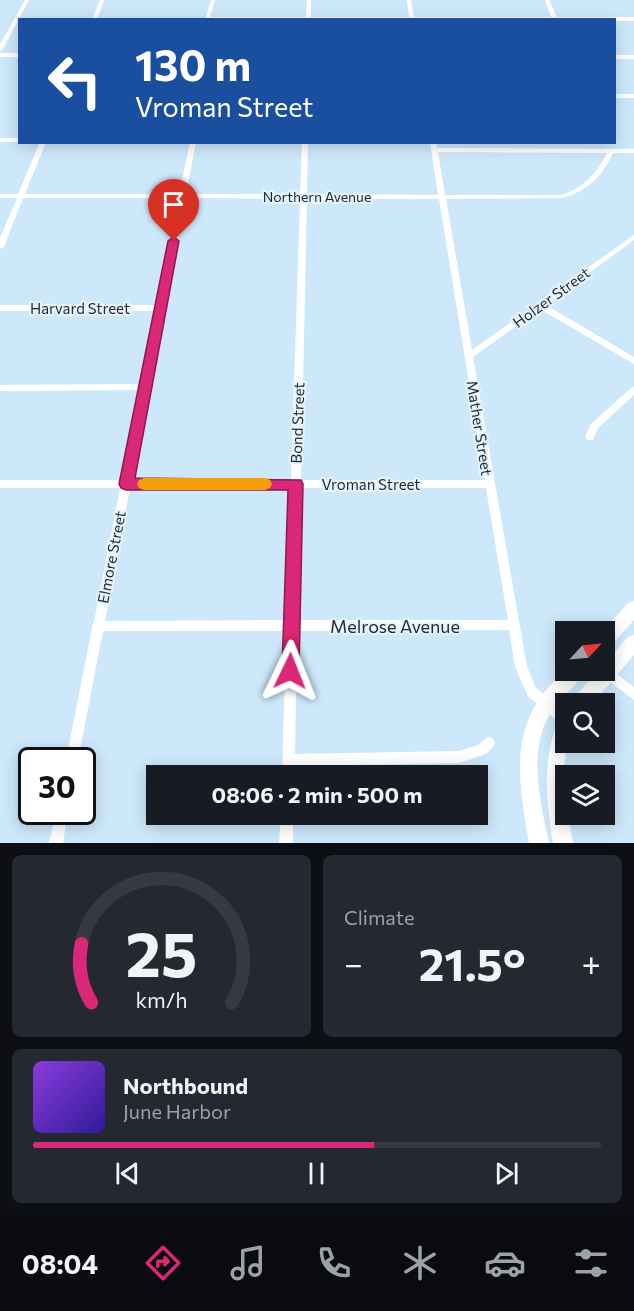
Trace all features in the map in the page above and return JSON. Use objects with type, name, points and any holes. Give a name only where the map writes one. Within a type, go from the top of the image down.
[{"type":"main road","points":[[615,629],[634,608]]},
{"type":"main road","points":[[615,663],[634,644]]},
{"type":"main road","points":[[539,843],[528,784],[530,751],[535,728],[545,706],[567,681]]},
{"type":"main road","points":[[589,693],[599,681]]},
{"type":"main road","name":"Mather Street","points":[[557,753],[555,766],[563,843]]},
{"type":"street","points":[[0,48],[27,0]]},
{"type":"street","points":[[95,18],[102,0]]},
{"type":"street","points":[[207,18],[213,0]]},
{"type":"street","points":[[308,18],[309,0]]},
{"type":"street","points":[[409,0],[412,18]]},
{"type":"street","points":[[547,0],[555,18]]},
{"type":"street","points":[[616,19],[634,19]]},
{"type":"street","points":[[0,55],[18,55]]},
{"type":"street","points":[[616,57],[634,57]]},
{"type":"street","points":[[616,96],[634,96]]},
{"type":"street","points":[[0,141],[18,141]]},
{"type":"street","points":[[0,247],[42,144]]},
{"type":"street","name":"Elmore Street","points":[[74,747],[193,144]]},
{"type":"street","name":"Bond Street","points":[[288,765],[305,144]]},
{"type":"street","points":[[434,146],[634,151]]},
{"type":"street","name":"Mather Street","points":[[434,146],[489,484],[524,677],[532,692],[555,713]]},
{"type":"street","name":"Northern Avenue","points":[[0,196],[561,197],[574,194],[593,182],[611,150]]},
{"type":"street","name":"Holzer Street","points":[[468,357],[634,237]]},
{"type":"street","points":[[540,305],[634,361]]},
{"type":"street","name":"Harvard Street","points":[[0,308],[160,308]]},
{"type":"street","points":[[0,388],[145,387]]},
{"type":"street","points":[[590,437],[594,426],[634,390]]},
{"type":"street","name":"Vroman Street","points":[[0,484],[489,484]]},
{"type":"street","name":"Melrose Avenue","points":[[97,626],[513,625]]},
{"type":"street","points":[[615,679],[634,694]]},
{"type":"street","points":[[288,760],[459,757],[482,750],[489,743]]},
{"type":"street","points":[[56,843],[59,825]]},
{"type":"street","points":[[286,825],[286,843]]},
{"type":"slow traffic","points":[[144,484],[265,484]]},
{"type":"route","points":[[174,241],[126,484],[296,484],[290,671]]}]
